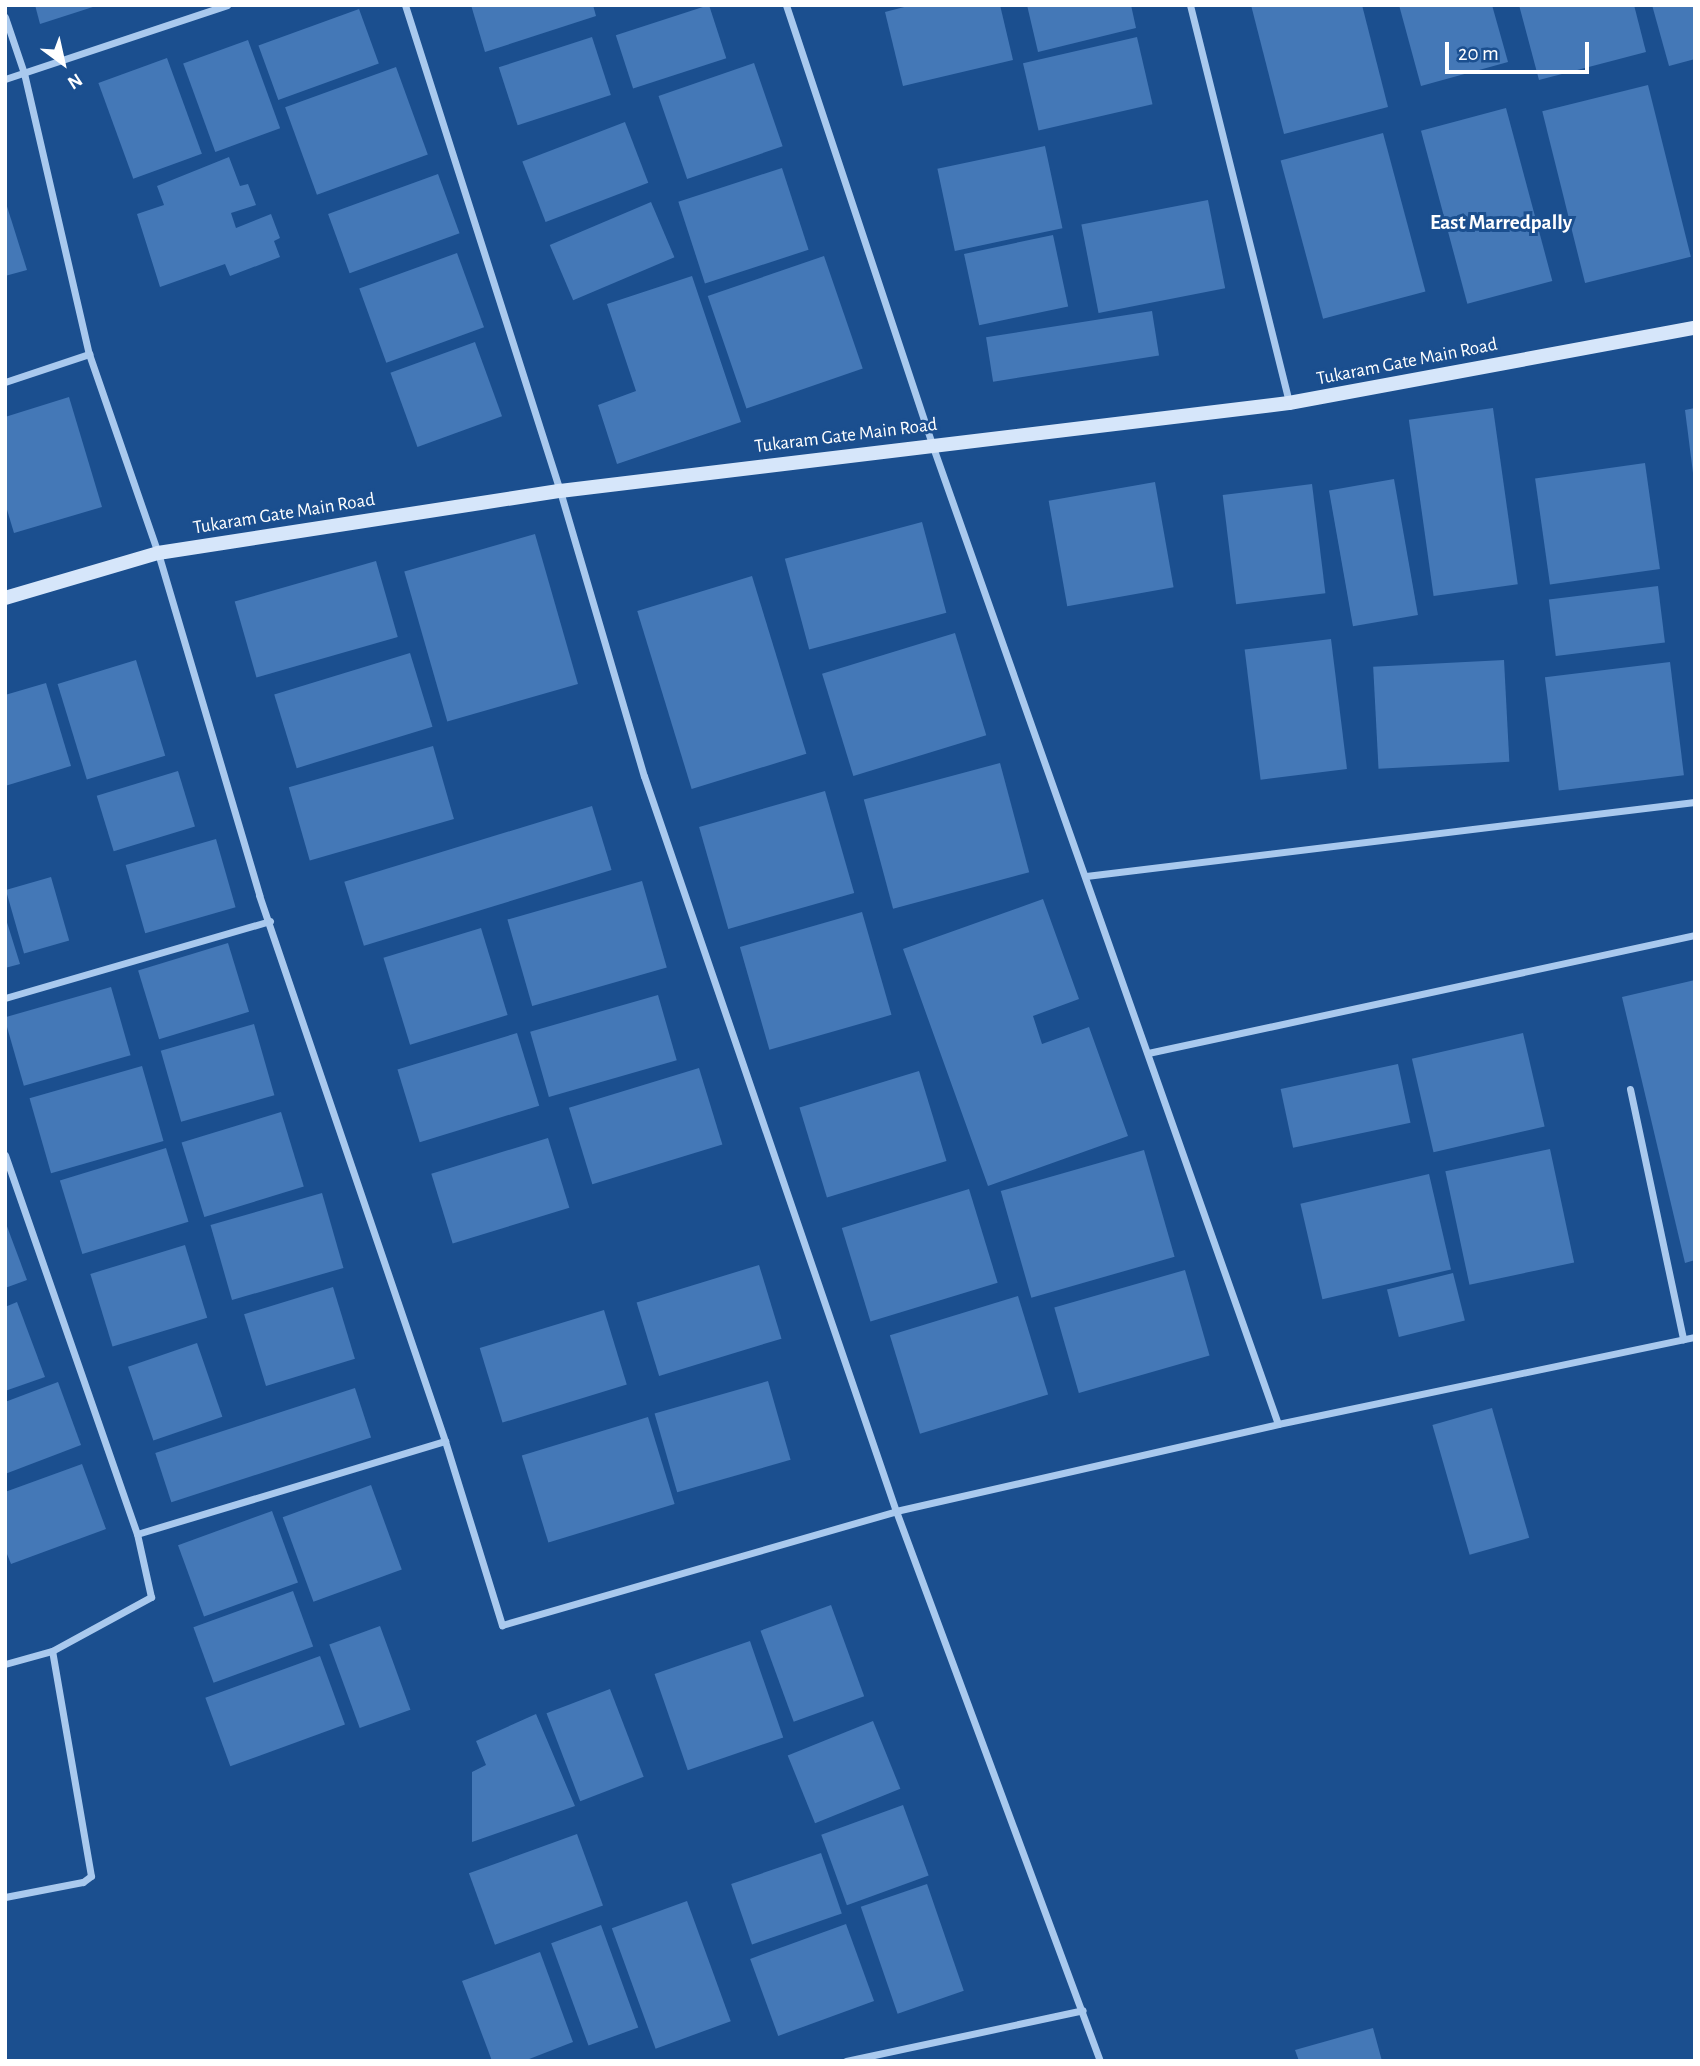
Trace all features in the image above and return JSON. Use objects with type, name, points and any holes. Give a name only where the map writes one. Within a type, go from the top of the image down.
[{"type":"street","points":[[5,79],[227,5]]},
{"type":"street","points":[[405,5],[560,491],[644,776],[896,1511],[1100,2061]]},
{"type":"street","points":[[786,5],[932,444],[1279,1424]]},
{"type":"street","points":[[1190,5],[1289,403]]},
{"type":"street","points":[[5,17],[24,73],[89,354],[158,553],[270,921],[445,1441],[502,1625],[896,1511],[1279,1424],[1695,1337]]},
{"type":"street","name":"Tukaram Gate Main Road","points":[[5,598],[158,553],[560,491],[1289,403],[1695,328]]},
{"type":"street","points":[[5,382],[89,354]]},
{"type":"street","points":[[1086,876],[1695,802]]},
{"type":"street","points":[[5,998],[270,921]]},
{"type":"street","points":[[1148,1053],[1695,935]]},
{"type":"street","points":[[1630,1088],[1683,1339]]},
{"type":"street","points":[[5,1155],[137,1534],[151,1597],[52,1651],[5,1664]]},
{"type":"street","points":[[137,1534],[445,1441]]},
{"type":"street","points":[[5,1897],[83,1882],[92,1876],[52,1651]]},
{"type":"street","points":[[847,2061],[1083,2010]]},
{"type":"building","points":[[35,5],[96,5],[96,6],[40,24]]},
{"type":"building","points":[[471,5],[593,5],[596,16],[485,52]]},
{"type":"building","points":[[709,5],[726,58],[633,89],[616,35]]},
{"type":"building","points":[[912,5],[1000,5],[1013,60],[903,86],[885,12]]},
{"type":"building","points":[[1027,5],[1131,5],[1136,28],[1038,52]]},
{"type":"building","points":[[1251,5],[1362,5],[1388,107],[1284,134]]},
{"type":"building","points":[[1399,5],[1492,5],[1508,62],[1421,86]]},
{"type":"building","points":[[1519,5],[1634,5],[1646,52],[1539,80]]},
{"type":"building","points":[[1652,5],[1695,5],[1695,59],[1669,66]]},
{"type":"building","points":[[359,9],[379,64],[278,100],[258,46]]},
{"type":"building","points":[[592,37],[611,95],[518,125],[499,67]]},
{"type":"building","points":[[1137,37],[1153,104],[1039,131],[1023,63]]},
{"type":"building","points":[[248,40],[280,128],[215,152],[183,64]]},
{"type":"building","points":[[167,58],[202,154],[133,179],[98,83]]},
{"type":"building","points":[[754,63],[783,146],[687,179],[659,96]]},
{"type":"building","points":[[396,67],[428,154],[317,195],[285,107]]},
{"type":"building","points":[[1648,85],[1691,257],[1585,283],[1542,111]]},
{"type":"building","points":[[1506,108],[1552,281],[1467,304],[1421,131]]},
{"type":"building","points":[[625,122],[648,183],[546,222],[522,161]]},
{"type":"building","points":[[1383,133],[1425,291],[1323,319],[1281,160]]},
{"type":"building","points":[[1045,146],[1062,228],[955,251],[937,169]]},
{"type":"building","points":[[229,157],[240,186],[248,184],[256,205],[231,213],[236,228],[271,214],[280,238],[274,241],[280,257],[230,276],[225,264],[160,287],[137,214],[164,205],[157,186]]},
{"type":"building","points":[[782,168],[809,250],[705,283],[678,202]]},
{"type":"building","points":[[438,174],[460,233],[350,273],[328,214]]},
{"type":"building","points":[[5,200],[27,270],[5,276]]},
{"type":"building","points":[[1208,200],[1225,288],[1099,313],[1081,225]]},
{"type":"building","points":[[651,202],[674,257],[573,300],[550,245]]},
{"type":"building","points":[[1053,235],[1068,306],[979,325],[964,254]]},
{"type":"building","points":[[457,253],[484,327],[386,363],[359,289]]},
{"type":"building","points":[[824,256],[863,369],[746,409],[708,296]]},
{"type":"building","points":[[692,276],[741,422],[617,464],[598,405],[636,391],[607,304]]},
{"type":"building","points":[[1152,311],[1159,355],[993,382],[986,337]]},
{"type":"building","points":[[475,342],[502,416],[417,447],[390,373]]},
{"type":"building","points":[[69,397],[102,507],[14,533],[5,503],[5,417]]},
{"type":"building","points":[[1493,408],[1518,584],[1434,596],[1409,420]]},
{"type":"building","points":[[1695,408],[1695,473],[1693,473],[1685,410]]},
{"type":"building","points":[[1645,463],[1660,569],[1550,584],[1535,478]]},
{"type":"building","points":[[1394,479],[1418,615],[1353,626],[1329,490]]},
{"type":"building","points":[[1155,482],[1174,587],[1067,606],[1049,501]]},
{"type":"building","points":[[1312,484],[1325,593],[1236,604],[1223,495]]},
{"type":"building","points":[[922,522],[946,613],[809,650],[785,559]]},
{"type":"building","points":[[535,534],[578,684],[447,721],[404,571]]},
{"type":"building","points":[[376,561],[398,637],[256,677],[235,602]]},
{"type":"building","points":[[752,576],[806,754],[692,789],[637,611]]},
{"type":"building","points":[[1658,586],[1665,643],[1556,656],[1549,599]]},
{"type":"building","points":[[955,633],[986,735],[853,776],[822,674]]},
{"type":"building","points":[[1331,639],[1347,769],[1261,780],[1245,650]]},
{"type":"building","points":[[410,653],[433,727],[297,768],[274,695]]},
{"type":"building","points":[[136,660],[165,756],[87,780],[58,684]]},
{"type":"building","points":[[1504,660],[1509,762],[1379,769],[1373,667]]},
{"type":"building","points":[[1670,662],[1684,775],[1559,791],[1545,677]]},
{"type":"building","points":[[46,683],[71,766],[5,786],[5,695]]},
{"type":"building","points":[[433,746],[454,819],[310,860],[289,787]]},
{"type":"building","points":[[1000,763],[1029,872],[893,909],[864,799]]},
{"type":"building","points":[[178,771],[195,826],[114,851],[97,796]]},
{"type":"building","points":[[825,791],[854,893],[728,929],[699,827]]},
{"type":"building","points":[[592,806],[612,870],[364,946],[344,882]]},
{"type":"building","points":[[216,839],[236,907],[145,933],[126,865]]},
{"type":"building","points":[[51,877],[69,940],[24,953],[6,890]]},
{"type":"building","points":[[642,881],[667,968],[532,1006],[507,920]]},
{"type":"building","points":[[1043,899],[1079,999],[1033,1016],[1042,1044],[1089,1027],[1128,1136],[988,1186],[903,949]]},
{"type":"building","points":[[862,912],[891,1015],[769,1050],[740,947]]},
{"type":"building","points":[[5,916],[20,964],[5,968]]},
{"type":"building","points":[[481,928],[508,1015],[410,1045],[383,958]]},
{"type":"building","points":[[228,943],[249,1012],[159,1039],[138,970]]},
{"type":"building","points":[[1695,980],[1695,1260],[1685,1263],[1622,997]]},
{"type":"building","points":[[111,987],[131,1055],[24,1086],[5,1017]]},
{"type":"building","points":[[658,995],[677,1060],[549,1097],[530,1032]]},
{"type":"building","points":[[254,1024],[274,1095],[181,1122],[161,1051]]},
{"type":"building","points":[[517,1033],[539,1106],[420,1142],[397,1070]]},
{"type":"building","points":[[1523,1033],[1545,1127],[1434,1152],[1412,1059]]},
{"type":"building","points":[[1398,1064],[1410,1123],[1293,1148],[1281,1089]]},
{"type":"building","points":[[142,1066],[163,1141],[51,1173],[30,1098]]},
{"type":"building","points":[[699,1068],[722,1145],[592,1184],[569,1108]]},
{"type":"building","points":[[919,1071],[946,1161],[827,1197],[799,1108]]},
{"type":"building","points":[[281,1112],[304,1187],[204,1217],[182,1142]]},
{"type":"building","points":[[548,1138],[569,1208],[453,1243],[431,1174]]},
{"type":"building","points":[[166,1148],[189,1222],[82,1254],[60,1180]]},
{"type":"building","points":[[1550,1149],[1574,1262],[1469,1285],[1445,1171]]},
{"type":"building","points":[[1144,1150],[1175,1257],[1031,1298],[1001,1191]]},
{"type":"building","points":[[1429,1174],[1451,1269],[1322,1299],[1300,1204]]},
{"type":"building","points":[[969,1189],[998,1283],[870,1322],[842,1228]]},
{"type":"building","points":[[322,1193],[343,1268],[232,1300],[210,1225]]},
{"type":"building","points":[[5,1221],[27,1280],[5,1288]]},
{"type":"building","points":[[185,1245],[207,1318],[113,1347],[90,1274]]},
{"type":"building","points":[[759,1265],[782,1339],[659,1376],[637,1302]]},
{"type":"building","points":[[1185,1270],[1210,1356],[1079,1393],[1054,1307]]},
{"type":"building","points":[[1453,1273],[1465,1321],[1399,1337],[1387,1289]]},
{"type":"building","points":[[333,1287],[355,1359],[266,1386],[244,1314]]},
{"type":"building","points":[[1018,1296],[1048,1394],[920,1434],[890,1335]]},
{"type":"building","points":[[17,1302],[45,1377],[5,1391],[5,1307]]},
{"type":"building","points":[[604,1310],[627,1385],[502,1423],[480,1348]]},
{"type":"building","points":[[197,1343],[222,1417],[153,1441],[128,1367]]},
{"type":"building","points":[[768,1381],[791,1460],[677,1492],[655,1414]]},
{"type":"building","points":[[58,1382],[81,1445],[5,1474],[5,1402]]},
{"type":"building","points":[[355,1388],[371,1437],[171,1502],[155,1453]]},
{"type":"building","points":[[1492,1408],[1529,1538],[1470,1555],[1432,1425]]},
{"type":"building","points":[[648,1417],[675,1504],[548,1543],[522,1456]]},
{"type":"building","points":[[82,1464],[106,1529],[11,1564],[5,1549],[5,1492]]},
{"type":"building","points":[[371,1485],[402,1570],[313,1602],[283,1517]]},
{"type":"building","points":[[272,1511],[298,1582],[204,1617],[178,1545]]},
{"type":"building","points":[[293,1591],[313,1646],[214,1683],[193,1627]]},
{"type":"building","points":[[831,1605],[864,1696],[794,1722],[761,1631]]},
{"type":"building","points":[[380,1626],[410,1710],[360,1728],[329,1644]]},
{"type":"building","points":[[750,1641],[783,1737],[688,1770],[655,1674]]},
{"type":"building","points":[[320,1656],[345,1725],[230,1766],[205,1698]]},
{"type":"building","points":[[610,1689],[644,1777],[580,1801],[547,1713]]},
{"type":"building","points":[[536,1714],[575,1806],[472,1842],[472,1772],[486,1765],[476,1741]]},
{"type":"building","points":[[873,1721],[900,1789],[815,1823],[788,1755]]},
{"type":"building","points":[[903,1805],[929,1875],[847,1905],[821,1835]]},
{"type":"building","points":[[577,1834],[603,1905],[495,1945],[469,1873]]},
{"type":"building","points":[[821,1853],[842,1914],[752,1944],[731,1884]]},
{"type":"building","points":[[927,1884],[964,1991],[898,2014],[861,1907]]},
{"type":"building","points":[[687,1901],[731,2021],[656,2049],[612,1928]]},
{"type":"building","points":[[846,1924],[874,2001],[778,2036],[750,1959]]},
{"type":"building","points":[[601,1925],[638,2027],[588,2046],[551,1943]]},
{"type":"building","points":[[540,1952],[573,2042],[524,2061],[492,2061],[462,1981]]},
{"type":"building","points":[[1373,2028],[1382,2061],[1299,2061],[1295,2050]]},
{"type":"district","name":"East Marredpally","points":[[1501,223]]}]
